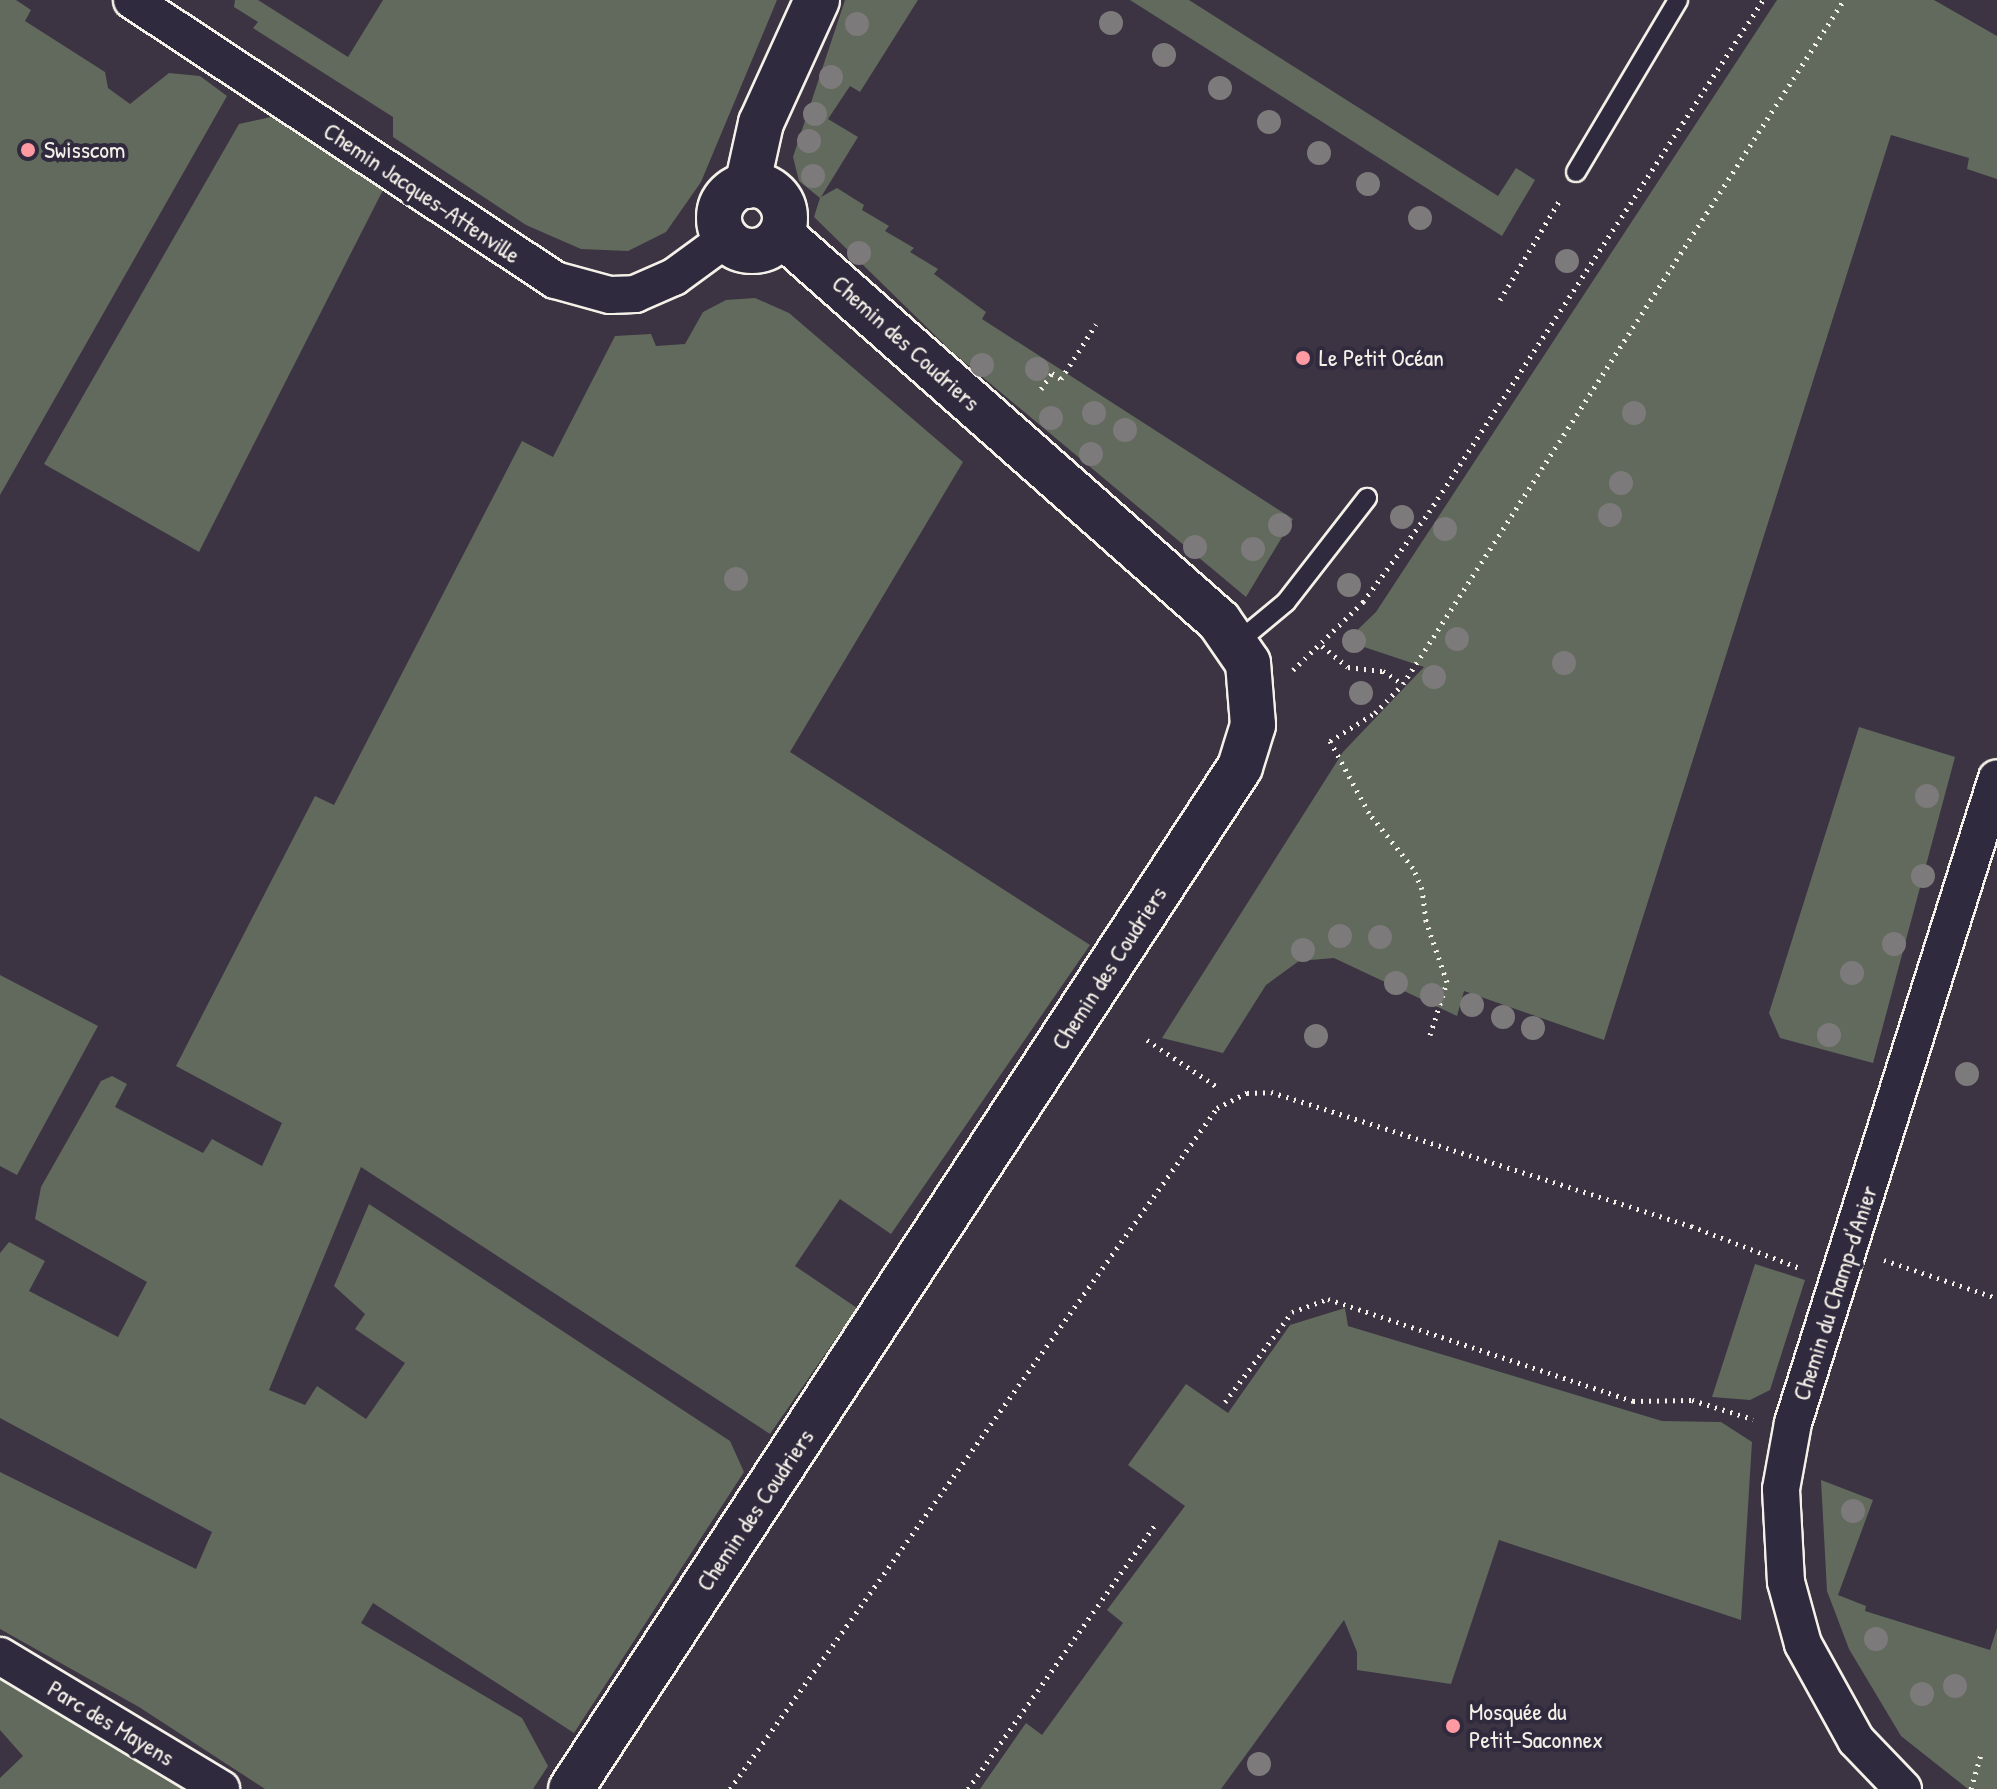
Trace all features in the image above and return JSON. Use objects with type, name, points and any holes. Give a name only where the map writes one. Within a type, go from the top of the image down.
[{"type":"street","name":"Chemin Jacques-Attenville","points":[[132,0],[555,280],[610,295],[635,294],[674,277],[726,239]]},
{"type":"street","points":[[747,186],[761,123],[817,0]]},
{"type":"street","points":[[747,186],[770,190],[779,200],[785,222],[773,244],[749,251],[726,239],[720,229],[721,206],[727,196],[747,186]]},
{"type":"street","name":"Chemin des Coudriers","points":[[571,1789],[1240,767],[1254,704],[1238,642],[781,234]]},
{"type":"street","name":"Chemin du Champ-d'Anier","points":[[1896,1787],[1856,1740],[1803,1644],[1786,1582],[1781,1489],[1793,1423],[1997,778]]},
{"type":"street","name":"Parc des Mayens","points":[[0,1656],[221,1789]]},
{"type":"lane","points":[[1576,172],[1678,0]]},
{"type":"lane","points":[[1238,642],[1286,602],[1367,498]]},
{"type":"path","points":[[1403,684],[1383,671],[1348,667],[1322,646],[1363,602],[1429,512],[1763,0]]},
{"type":"path","points":[[1430,1035],[1447,982],[1426,921],[1422,889],[1413,868],[1369,813],[1330,741],[1375,713],[1403,684],[1844,0]]},
{"type":"path","points":[[1500,300],[1576,172]]},
{"type":"path","points":[[1041,389],[1052,373],[1061,379],[1096,324]]},
{"type":"path","points":[[1147,1040],[1216,1086]]},
{"type":"path","points":[[730,1789],[1217,1108],[1247,1093],[1271,1092],[1691,1226],[1812,1272]]},
{"type":"path","points":[[1878,1258],[1997,1298]]},
{"type":"path","points":[[1225,1402],[1292,1312],[1328,1299],[1633,1401],[1692,1400],[1764,1423]]},
{"type":"path","points":[[968,1789],[1155,1525]]},
{"type":"path","points":[[1971,1789],[1981,1755]]},
{"type":"green space","points":[[0,0],[16,0],[31,10],[25,21],[105,72],[108,88],[130,104],[169,73],[200,76],[227,96],[0,495]]},
{"type":"green space","points":[[235,0],[258,0],[348,57],[383,0],[777,0],[701,182],[666,232],[628,251],[581,249],[526,225],[393,137],[393,117],[253,28],[258,22],[234,7]]},
{"type":"green space","points":[[845,0],[918,0],[860,92],[850,86],[828,119],[858,137],[821,197],[837,188],[864,205],[862,210],[889,226],[885,231],[914,248],[910,252],[938,269],[934,274],[986,312],[982,319],[1293,519],[1246,597],[950,350],[814,217],[820,198],[799,181],[793,157]]},
{"type":"green space","points":[[1130,0],[1189,0],[1498,196],[1516,168],[1535,180],[1502,236]]},
{"type":"green space","points":[[1777,0],[1934,0],[1997,36],[1997,179],[1967,169],[1969,158],[1891,135],[1604,1040],[1464,991],[1457,1016],[1334,958],[1299,961],[1266,985],[1223,1053],[1162,1038],[1343,752],[1424,667],[1346,641],[1376,612]]},
{"type":"green space","points":[[271,117],[383,190],[199,552],[44,464],[239,124]]},
{"type":"green space","points":[[755,298],[789,313],[963,462],[790,752],[1090,945],[891,1234],[840,1199],[795,1266],[857,1308],[770,1434],[361,1167],[269,1390],[305,1405],[317,1386],[366,1419],[405,1363],[355,1329],[365,1314],[334,1286],[369,1204],[730,1441],[744,1472],[574,1733],[373,1603],[361,1623],[522,1718],[548,1766],[533,1789],[265,1789],[139,1707],[0,1629],[0,1472],[196,1569],[212,1532],[0,1418],[0,1253],[9,1242],[45,1261],[29,1291],[118,1337],[147,1282],[35,1219],[41,1187],[101,1081],[112,1076],[127,1084],[115,1107],[203,1153],[212,1139],[262,1166],[282,1123],[176,1066],[315,796],[334,805],[522,441],[553,457],[615,336],[651,334],[656,346],[685,344],[703,312],[726,300]]},
{"type":"green space","points":[[1859,727],[1955,757],[1873,1063],[1780,1038],[1769,1013]]},
{"type":"green space","points":[[0,975],[98,1026],[17,1175],[0,1166]]},
{"type":"green space","points":[[1755,1264],[1805,1280],[1770,1390],[1750,1400],[1712,1397]]},
{"type":"green space","points":[[1345,1308],[1348,1326],[1662,1421],[1721,1422],[1752,1442],[1741,1620],[1499,1540],[1451,1684],[1357,1670],[1357,1652],[1344,1620],[1221,1789],[980,1789],[1026,1723],[1042,1735],[1123,1623],[1107,1610],[1185,1506],[1128,1465],[1186,1384],[1228,1413],[1290,1325]]},
{"type":"green space","points":[[1821,1480],[1873,1500],[1838,1595],[1866,1606],[1865,1611],[1990,1650],[1997,1628],[1997,1789],[1968,1789],[1901,1736],[1849,1649],[1827,1591]]},
{"type":"green space","points":[[0,1679],[183,1789],[0,1789],[0,1778],[23,1756],[0,1730]]},
{"type":"place","name":"Swisscom","points":[[28,150]]},
{"type":"place","name":"Le Petit Océan","points":[[1303,358]]},
{"type":"place","name":"Mosquée du Petit-Saconnex","points":[[1453,1726]]}]
